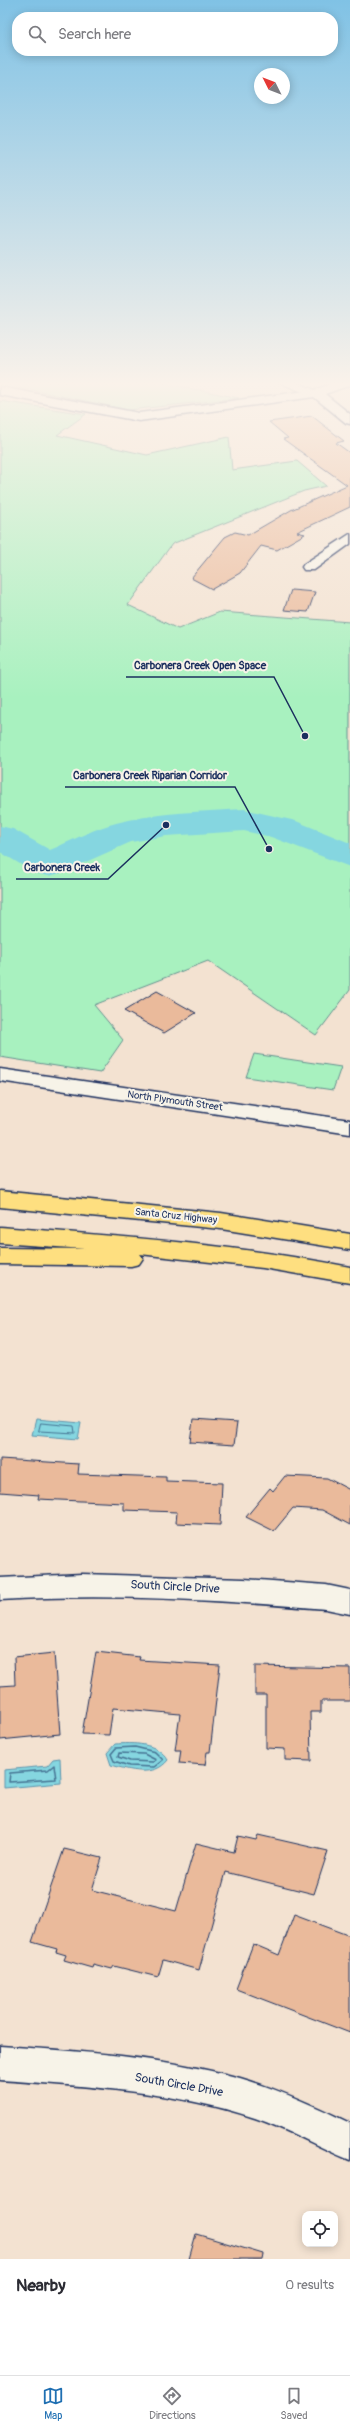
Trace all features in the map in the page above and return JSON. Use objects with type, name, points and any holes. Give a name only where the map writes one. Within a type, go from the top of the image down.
[{"type":"highway","points":[[0,1184],[104,1209]]},
{"type":"highway","name":"Santa Cruz Highway","points":[[0,1199],[221,1221],[350,1242]]},
{"type":"highway","points":[[0,1235],[229,1256],[350,1275]]},
{"type":"highway","points":[[0,1256],[96,1258],[229,1256]]},
{"type":"street","points":[[309,567],[350,538]]},
{"type":"street","name":"North Plymouth Street","points":[[0,1075],[350,1127]]},
{"type":"street","name":"South Circle Drive","points":[[0,1589],[44,1585],[157,1585],[326,1597],[350,1602]]},
{"type":"street","name":"South Circle Drive","points":[[0,2063],[145,2077],[203,2087],[279,2110],[350,2142]]},
{"type":"green space","points":[[0,487],[320,487],[304,491],[172,544],[128,605],[178,629],[220,612],[350,622],[350,990],[316,1035],[208,961],[94,1005],[123,1040],[100,1073],[0,1057]]},
{"type":"green space","points":[[254,1054],[341,1067],[333,1090],[246,1077]]},
{"type":"water","points":[[36,1419],[81,1423],[78,1439],[32,1435]]},
{"type":"water","points":[[115,1744],[137,1744],[151,1747],[158,1750],[168,1760],[162,1766],[149,1771],[126,1769],[111,1765],[107,1753]]},
{"type":"water","points":[[60,1758],[61,1783],[4,1788],[4,1770],[47,1766],[53,1759]]},
{"type":"building","points":[[342,487],[350,487],[350,507],[297,532],[305,534],[277,550],[261,546],[240,573],[212,589],[191,578],[225,537],[235,532],[248,535],[291,510]]},
{"type":"building","points":[[291,590],[315,592],[308,612],[284,610]]},
{"type":"building","points":[[157,991],[196,1013],[164,1033],[124,1011]]},
{"type":"building","points":[[193,1420],[237,1423],[234,1445],[190,1442]]},
{"type":"building","points":[[0,1459],[79,1464],[78,1474],[166,1477],[166,1481],[222,1483],[220,1525],[176,1523],[177,1512],[124,1510],[124,1503],[38,1499],[39,1495],[0,1492]]},
{"type":"building","points":[[285,1476],[327,1478],[350,1490],[350,1525],[322,1510],[293,1508],[274,1531],[246,1517],[270,1488],[273,1491]]},
{"type":"building","points":[[96,1652],[140,1657],[139,1660],[220,1665],[210,1752],[207,1752],[205,1765],[179,1763],[181,1750],[175,1750],[180,1714],[113,1708],[109,1735],[82,1734]]},
{"type":"building","points":[[54,1653],[60,1734],[0,1740],[0,1686],[15,1685],[14,1657]]},
{"type":"building","points":[[255,1666],[350,1668],[350,1701],[321,1701],[321,1712],[310,1712],[311,1761],[285,1760],[285,1749],[266,1748],[266,1695],[255,1695]]},
{"type":"building","points":[[258,1835],[328,1851],[314,1894],[226,1872],[199,1970],[163,1960],[158,1977],[114,1966],[112,1969],[93,1964],[92,1968],[64,1960],[66,1955],[56,1952],[57,1949],[32,1942],[64,1849],[102,1858],[92,1890],[176,1911],[196,1843],[234,1852],[238,1836],[256,1840]]},
{"type":"building","points":[[294,1915],[350,1936],[350,2033],[236,1989],[253,1944],[279,1955]]},
{"type":"building","points":[[196,2234],[263,2254],[262,2259],[189,2259]]},
{"type":"waterway","points":[[0,837],[48,865],[121,833],[166,825],[244,820],[283,829],[350,856]]},
{"type":"place","name":"Carbonera Creek Open Space","points":[[305,736]]},
{"type":"place","name":"Carbonera Creek","points":[[166,825]]},
{"type":"place","name":"Carbonera Creek Riparian Corridor","points":[[269,849]]}]
